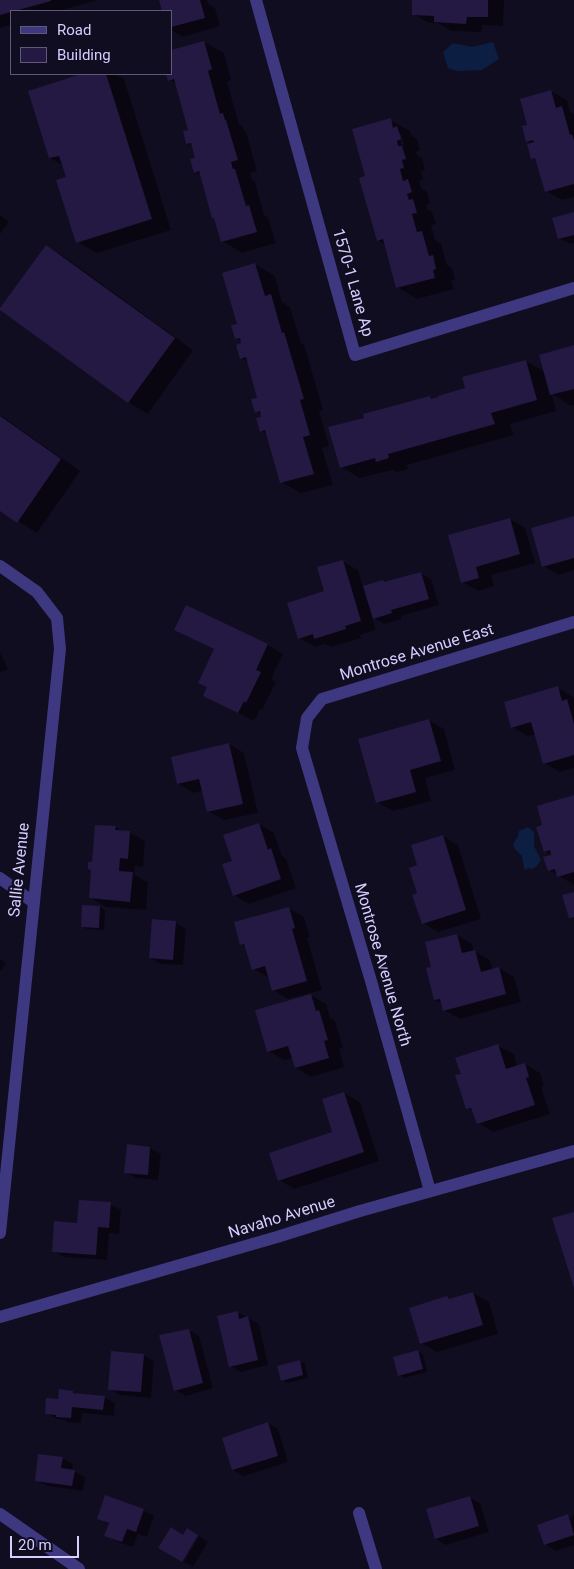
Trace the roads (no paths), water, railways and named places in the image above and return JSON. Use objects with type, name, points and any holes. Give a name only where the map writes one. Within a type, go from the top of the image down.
[{"type":"street","name":"1570-1 Lane Ap","points":[[256,0],[355,355],[574,288]]},
{"type":"street","name":"Sallie Avenue","points":[[0,566],[37,592],[56,618],[60,649],[2,1196],[0,1233]]},
{"type":"street","name":"Montrose Avenue East","points":[[302,748],[307,718],[322,699],[574,622]]},
{"type":"street","name":"Montrose Avenue North","points":[[302,748],[371,981],[430,1191]]},
{"type":"street","points":[[0,878],[34,902]]},
{"type":"street","name":"Navaho Avenue","points":[[0,1317],[430,1191],[574,1151]]},
{"type":"street","points":[[359,1513],[376,1569]]},
{"type":"street","points":[[0,1514],[79,1569]]},
{"type":"water","points":[[493,42],[499,59],[482,70],[457,71],[448,68],[443,52],[453,43],[472,47]]},
{"type":"water","points":[[528,827],[534,832],[534,846],[541,860],[537,866],[526,870],[522,856],[513,844],[519,831]]}]
